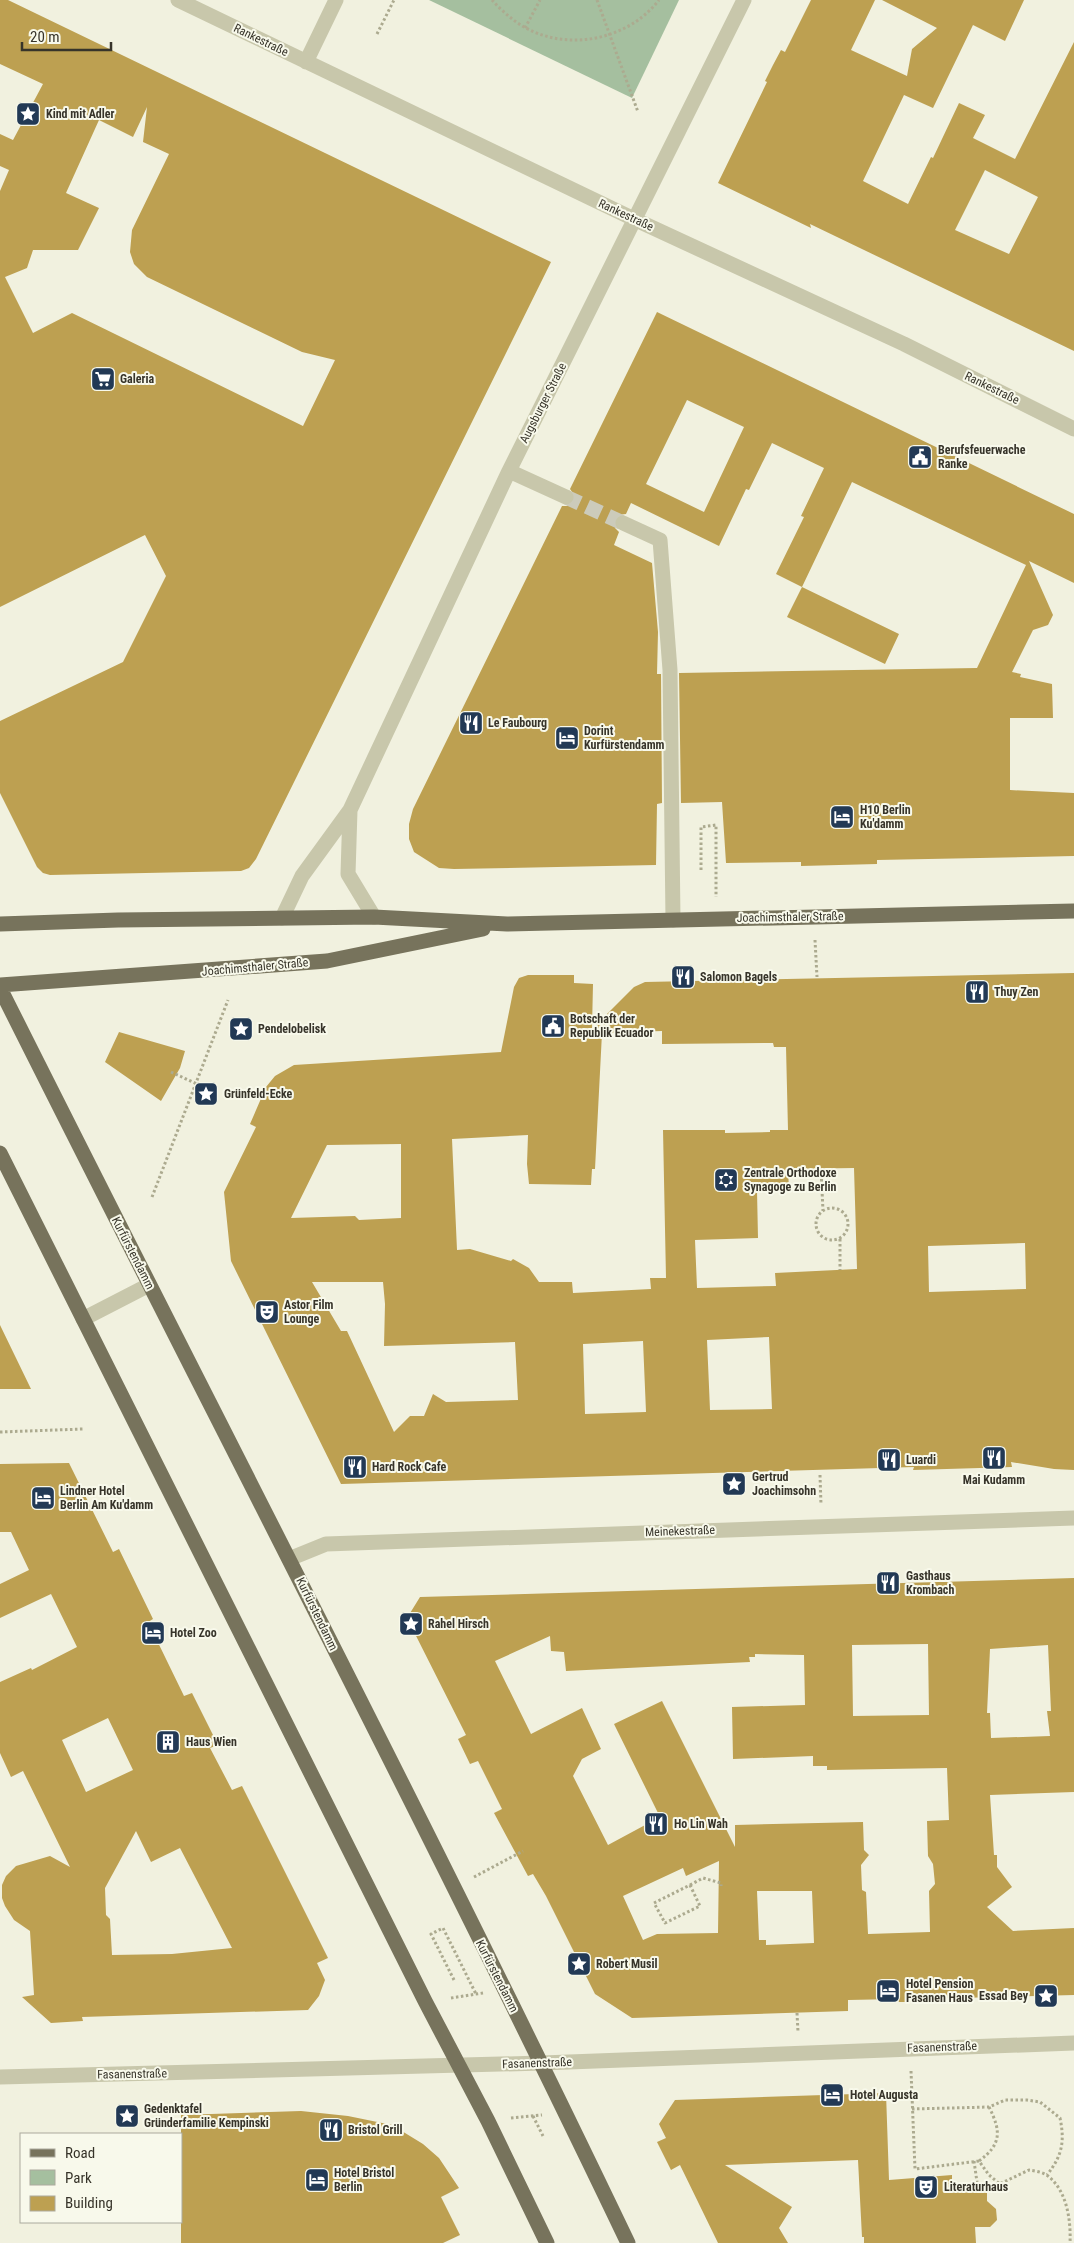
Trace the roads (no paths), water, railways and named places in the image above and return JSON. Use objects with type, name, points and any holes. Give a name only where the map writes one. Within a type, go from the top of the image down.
[{"type":"main road","name":"Joachimsthaler Straße","points":[[0,924],[374,917],[507,924],[1074,911]]},
{"type":"main road","name":"Joachimsthaler Straße","points":[[0,986],[327,961],[507,924]]},
{"type":"main road","name":"Kurfürstendamm","points":[[0,986],[148,1285],[289,1559],[542,2063],[628,2243]]},
{"type":"main road","points":[[0,1153],[457,2065],[488,2121],[547,2243]]},
{"type":"street","name":"Rankestraße","points":[[178,0],[636,220],[904,344],[1074,428]]},
{"type":"street","points":[[306,62],[336,0]]},
{"type":"street","name":"Augsburger Straße","points":[[282,918],[302,876],[317,852],[350,810],[509,471],[636,220],[744,0]]},
{"type":"street","points":[[509,471],[566,497]]},
{"type":"street","points":[[623,524],[660,540],[670,670],[673,920]]},
{"type":"street","name":"Augsburger Straße","points":[[350,810],[348,874],[374,917]]},
{"type":"street","points":[[83,1319],[148,1285]]},
{"type":"street","name":"Meinekestraße","points":[[289,1559],[326,1544],[1074,1518]]},
{"type":"street","name":"Fasanenstraße","points":[[0,2077],[542,2063],[910,2048],[1074,2044]]},
{"type":"tunnel","points":[[566,497],[623,523]]},
{"type":"place","name":"Kind mit Adler","points":[[28,114]]},
{"type":"place","name":"Galeria","points":[[103,379]]},
{"type":"place","name":"Berufsfeuerwache Ranke","points":[[920,457]]},
{"type":"place","name":"Le Faubourg","points":[[471,723]]},
{"type":"place","name":"Dorint Kurfürstendamm","points":[[567,738]]},
{"type":"place","name":"H10 Berlin Ku'damm","points":[[842,817]]},
{"type":"place","name":"Salomon Bagels","points":[[683,977]]},
{"type":"place","name":"Thuy Zen","points":[[977,992]]},
{"type":"place","name":"Botschaft der Republik Ecuador","points":[[553,1026]]},
{"type":"place","name":"Pendelobelisk","points":[[241,1029]]},
{"type":"place","name":"Grünfeld-Ecke","points":[[206,1094]]},
{"type":"place","name":"Zentrale Orthodoxe Synagoge zu Berlin","points":[[726,1180]]},
{"type":"place","name":"Astor Film Lounge","points":[[267,1312]]},
{"type":"place","name":"Mai Kudamm","points":[[994,1458]]},
{"type":"place","name":"Luardi","points":[[889,1460]]},
{"type":"place","name":"Hard Rock Cafe","points":[[355,1467]]},
{"type":"place","name":"Gertrud Joachimsohn","points":[[734,1484]]},
{"type":"place","name":"Lindner Hotel Berlin Am Ku'damm","points":[[43,1498]]},
{"type":"place","name":"Gasthaus Krombach","points":[[888,1583]]},
{"type":"place","name":"Rahel Hirsch","points":[[411,1624]]},
{"type":"place","name":"Hotel Zoo","points":[[153,1633]]},
{"type":"place","name":"Haus Wien","points":[[168,1742]]},
{"type":"place","name":"Ho Lin Wah","points":[[656,1824]]},
{"type":"place","name":"Robert Musil","points":[[579,1964]]},
{"type":"place","name":"Hotel Pension Fasanen Haus","points":[[888,1991]]},
{"type":"place","name":"Essad Bey","points":[[1046,1996]]},
{"type":"place","name":"Hotel Augusta","points":[[832,2095]]},
{"type":"place","name":"Gedenktafel Gründerfamilie Kempinski","points":[[127,2116]]},
{"type":"place","name":"Bristol Grill","points":[[331,2130]]},
{"type":"place","name":"Hotel Bristol Berlin","points":[[317,2180]]},
{"type":"place","name":"Literaturhaus","points":[[926,2187]]}]
